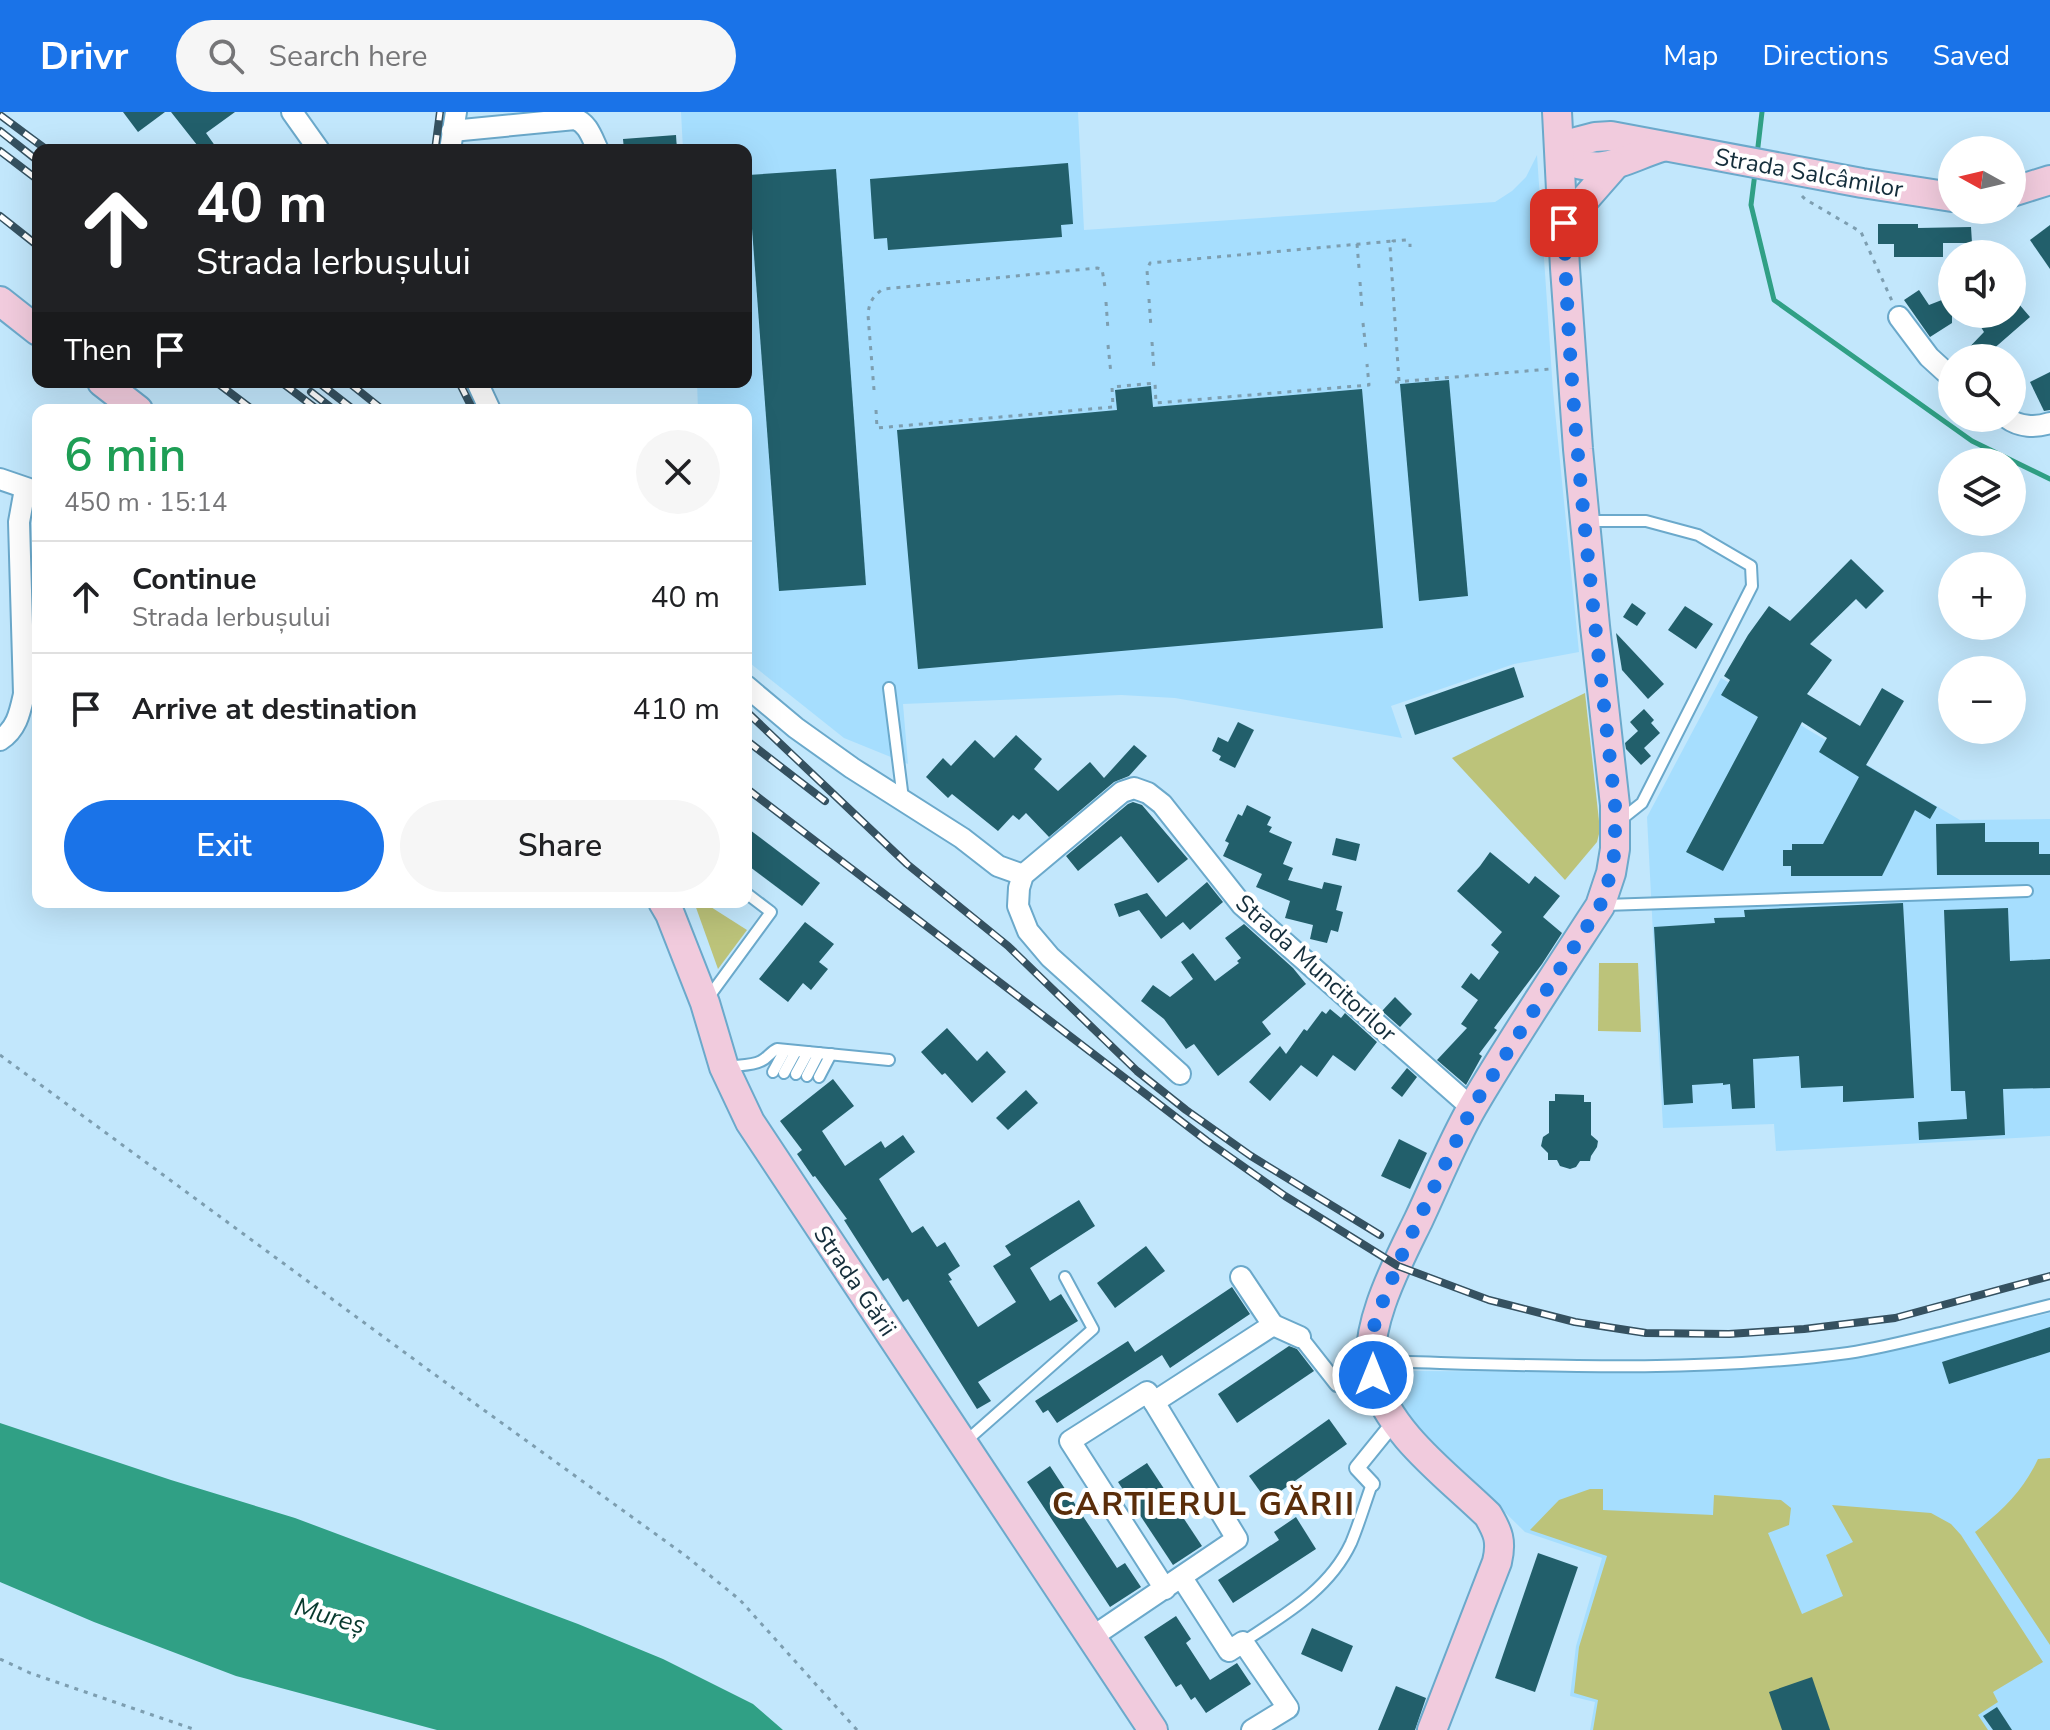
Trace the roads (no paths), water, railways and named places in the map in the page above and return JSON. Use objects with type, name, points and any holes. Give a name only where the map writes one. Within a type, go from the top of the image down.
[{"type":"main road","points":[[1432,1730],[1501,1546],[1488,1515],[1406,1437],[1391,1417],[1373,1375],[1366,1369],[1373,1329],[1398,1266],[1472,1108],[1600,906],[1615,849],[1615,805],[1585,521],[1565,268],[1557,112]]},
{"type":"main road","points":[[1590,112],[1611,136]]},
{"type":"main road","name":"Strada Salcâmilor","points":[[1560,158],[1576,142],[1611,136],[1938,195]]},
{"type":"main road","points":[[1564,223],[1614,166],[1666,145]]},
{"type":"main road","points":[[1560,158],[1592,168],[1614,166]]},
{"type":"main road","points":[[2026,188],[2050,180]]},
{"type":"main road","points":[[0,301],[32,326]]},
{"type":"main road","points":[[110,388],[130,404]]},
{"type":"main road","name":"Strada Gării","points":[[666,908],[705,1003],[724,1067],[750,1122],[1153,1730]]},
{"type":"street","points":[[292,112],[315,144]]},
{"type":"street","points":[[453,131],[575,119],[586,126],[595,144]]},
{"type":"street","points":[[1899,317],[1938,365]]},
{"type":"street","points":[[2026,425],[2040,427],[2050,423]]},
{"type":"street","points":[[0,479],[32,491],[19,522],[24,694],[19,718],[7,736],[0,740]]},
{"type":"street","points":[[752,691],[796,728],[852,768],[962,838],[998,866],[1023,875],[1018,906],[1028,931],[1050,957],[1180,1074]]},
{"type":"street","name":"Strada Muncitorilor","points":[[1023,875],[1122,792],[1134,788],[1148,793],[1162,804],[1242,905],[1472,1108]]},
{"type":"street","points":[[1241,1277],[1273,1325],[1300,1337],[1337,1384],[1366,1369]]},
{"type":"street","points":[[1154,1402],[1273,1325]]},
{"type":"street","points":[[1092,1637],[1173,1584],[1237,1539],[1147,1392],[1070,1441],[1173,1584],[1229,1651],[1243,1642],[1288,1708],[1252,1730]]},
{"type":"street","points":[[1372,1484],[1357,1468],[1387,1431]]},
{"type":"lane","points":[[1585,521],[1646,521],[1698,535],[1751,566],[1752,586],[1642,803],[1615,824]]},
{"type":"lane","points":[[889,688],[903,799]]},
{"type":"lane","points":[[1600,906],[2027,891]]},
{"type":"lane","points":[[705,1003],[771,912],[752,898]]},
{"type":"lane","points":[[724,1067],[764,1060],[777,1049],[889,1060]]},
{"type":"lane","points":[[796,1074],[808,1052]]},
{"type":"lane","points":[[796,1074],[808,1052]]},
{"type":"lane","points":[[796,1074],[808,1052]]},
{"type":"lane","points":[[963,1443],[1093,1329],[1065,1277]]},
{"type":"lane","points":[[1366,1369],[1684,1365],[1786,1359],[1886,1347],[2050,1305]]},
{"type":"lane","points":[[1243,1642],[1305,1601],[1328,1578],[1350,1545],[1372,1484]]},
{"type":"water","name":"Mureș","points":[[0,1423],[295,1518],[578,1624],[663,1659],[753,1704],[783,1730],[437,1730],[236,1676],[94,1622],[0,1582]]},
{"type":"waterway","points":[[1757,155],[1762,112]]},
{"type":"waterway","points":[[1755,173],[1751,205],[1774,300],[1972,441],[2050,479]]},
{"type":"railway","points":[[436,144],[440,112]]},
{"type":"railway","points":[[0,115],[39,144]]},
{"type":"railway","points":[[0,131],[32,156]]},
{"type":"railway","points":[[0,151],[32,175]]},
{"type":"railway","points":[[0,216],[32,241]]},
{"type":"railway","points":[[224,388],[245,404]]},
{"type":"railway","points":[[289,388],[310,404]]},
{"type":"railway","points":[[326,388],[346,404]]},
{"type":"railway","points":[[356,388],[376,404]]},
{"type":"railway","points":[[462,388],[470,404]]},
{"type":"railway","points":[[311,392],[326,404]]},
{"type":"railway","points":[[752,717],[907,864],[1008,946],[1137,1071],[1251,1156],[1380,1235]]},
{"type":"railway","points":[[752,745],[825,801]]},
{"type":"railway","points":[[752,793],[1207,1141],[1285,1196],[1398,1266],[1489,1300],[1575,1322],[1646,1333],[1729,1334],[1895,1318],[2050,1276]]},
{"type":"district","name":"CARTIERUL GĂRII","points":[[1204,1504]]}]
